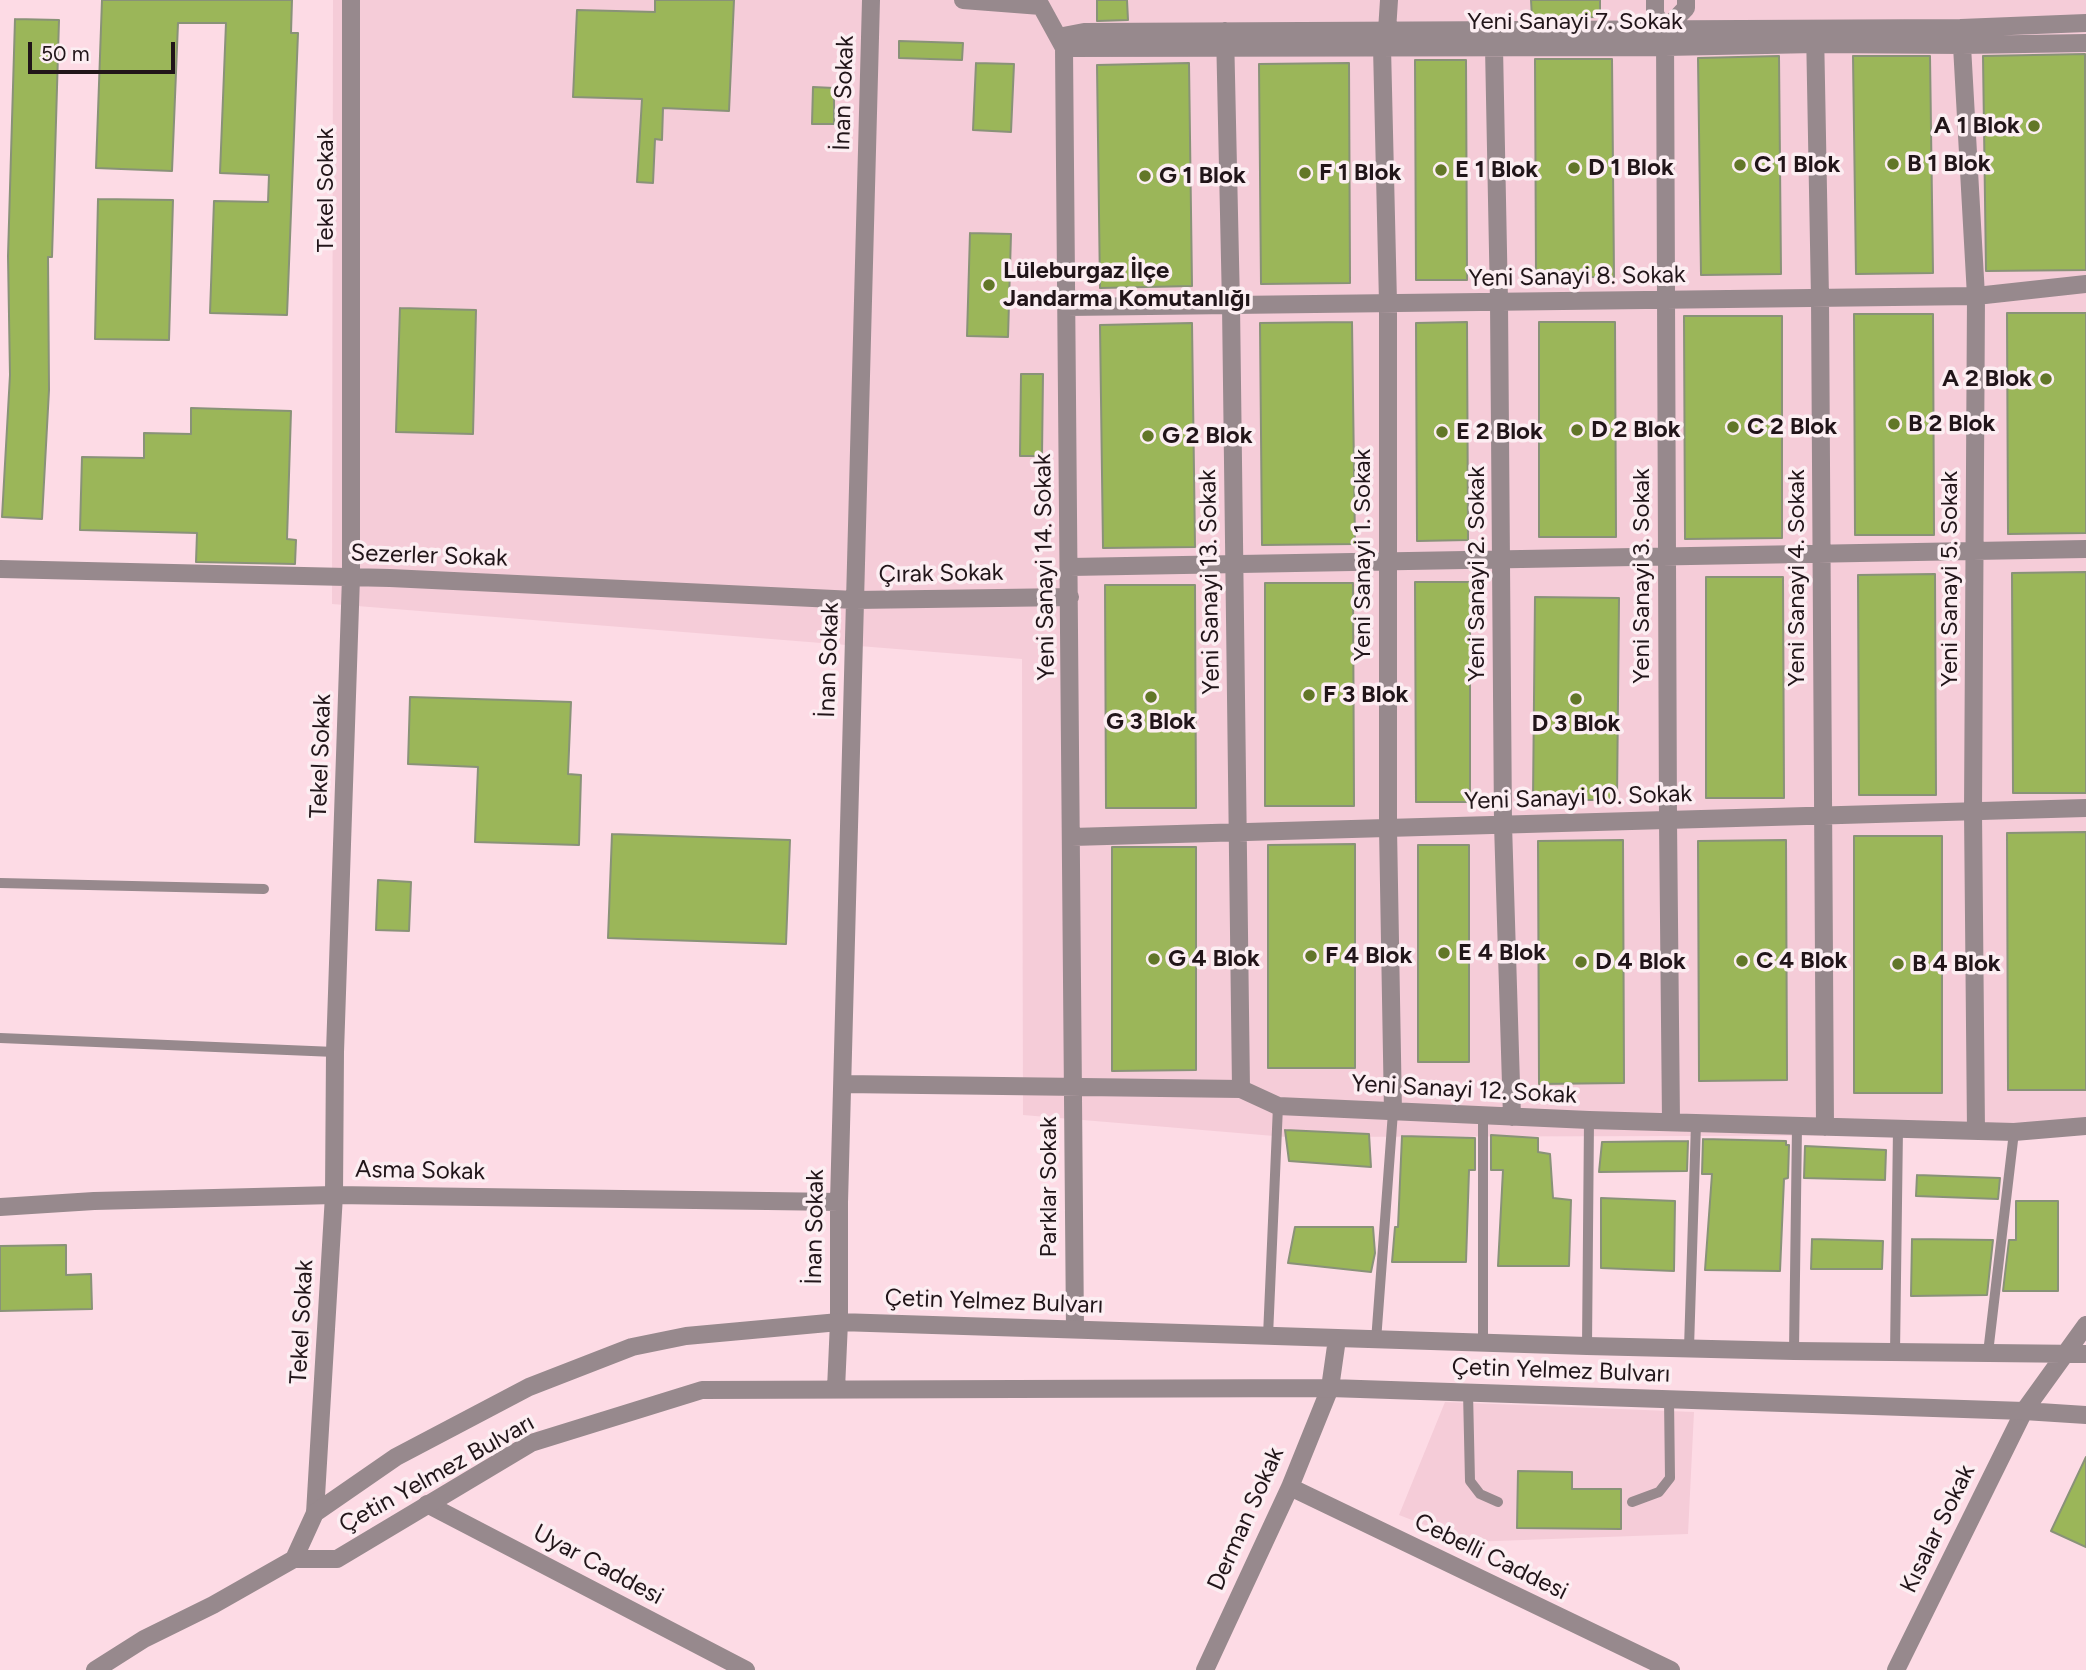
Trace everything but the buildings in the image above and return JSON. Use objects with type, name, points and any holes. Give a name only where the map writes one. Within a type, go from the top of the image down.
[{"type":"street","name":"Tekel Sokak","points":[[315,1513],[334,1195],[335,1052],[351,577],[351,0]]},
{"type":"street","name":"İnan Sokak","points":[[836,1388],[871,0]]},
{"type":"street","points":[[963,0],[1041,6],[1061,43]]},
{"type":"street","name":"Yeni Sanayi 1. Sokak","points":[[1389,0],[1385,39],[1388,828],[1394,1111]]},
{"type":"street","name":"Yeni Sanayi 3. Sokak","points":[[1655,0],[1655,14],[1665,38],[1671,1122]]},
{"type":"street","points":[[1665,38],[1686,8],[1686,0]]},
{"type":"street","name":"Yeni Sanayi 7. Sokak","points":[[1961,37],[2086,23]]},
{"type":"street","name":"Yeni Sanayi 7. Sokak","points":[[1061,43],[1815,37],[1961,37],[2086,43]]},
{"type":"street","name":"Yeni Sanayi 4. Sokak","points":[[1815,37],[1820,298],[1825,1127]]},
{"type":"street","name":"Yeni Sanayi 5. Sokak","points":[[1961,37],[1976,296],[1973,811],[1976,1131]]},
{"type":"street","name":"Yeni Sanayi 2. Sokak","points":[[1495,39],[1503,824],[1512,1117]]},
{"type":"street","name":"Yeni Sanayi 13. Sokak","points":[[1225,40],[1241,1089]]},
{"type":"street","name":"Yeni Sanayi 14. Sokak","points":[[1061,43],[1068,307],[1072,1086]]},
{"type":"street","name":"Yeni Sanayi 8. Sokak","points":[[1068,307],[1976,296],[2086,284]]},
{"type":"street","points":[[1070,568],[2086,548]]},
{"type":"street","name":"Sezerler Sokak","points":[[0,569],[351,577],[855,600]]},
{"type":"street","name":"Çırak Sokak","points":[[855,600],[1070,597]]},
{"type":"street","name":"Yeni Sanayi 10. Sokak","points":[[1072,837],[2086,808]]},
{"type":"street","name":"Yeni Sanayi 12. Sokak","points":[[843,1084],[1241,1089],[1278,1106],[1589,1120],[2014,1132],[2086,1126]]},
{"type":"street","name":"Parklar Sokak","points":[[1072,1086],[1075,1329]]},
{"type":"street","name":"Asma Sokak","points":[[0,1207],[94,1201],[334,1195],[839,1202]]},
{"type":"street","name":"Çetin Yelmez Bulvarı","points":[[2086,1354],[1794,1352],[1376,1341],[839,1322],[686,1336],[632,1347],[529,1387],[396,1457],[315,1513],[294,1559],[337,1559],[531,1443],[702,1390],[1329,1388],[2086,1415]]},
{"type":"street","name":"Kısalar Sokak","points":[[1896,1670],[2024,1411],[2086,1325]]},
{"type":"street","name":"Derman Sokak","points":[[1205,1670],[1290,1487],[1329,1388],[1337,1339]]},
{"type":"street","name":"Cebelli Caddesi","points":[[1290,1487],[1671,1670]]},
{"type":"street","name":"Uyar Caddesi","points":[[427,1504],[746,1670]]},
{"type":"street","points":[[95,1670],[144,1639],[213,1605],[294,1559]]},
{"type":"lane","points":[[0,883],[264,889]]},
{"type":"lane","points":[[0,1038],[335,1052]]},
{"type":"lane","points":[[1268,1336],[1278,1106]]},
{"type":"lane","points":[[1376,1341],[1394,1111]]},
{"type":"lane","points":[[1483,1115],[1483,1342]]},
{"type":"lane","points":[[1587,1346],[1589,1120]]},
{"type":"lane","points":[[1689,1348],[1696,1123]]},
{"type":"lane","points":[[1794,1352],[1797,1126]]},
{"type":"lane","points":[[1895,1353],[1898,1128]]},
{"type":"lane","points":[[1988,1353],[2014,1132]]},
{"type":"lane","points":[[1468,1392],[1469,1481],[1480,1494],[1498,1502]]},
{"type":"lane","points":[[1632,1502],[1659,1492],[1670,1478],[1669,1399]]},
{"type":"shaded area","points":[[333,0],[2086,0],[2086,1135],[1286,1137],[1023,1115],[1022,659],[332,604]]},
{"type":"shaded area","points":[[1445,1402],[1694,1412],[1688,1534],[1469,1542],[1399,1515]]},
{"type":"place","name":"A 1 Blok","points":[[2034,126]]},
{"type":"place","name":"B 1 Blok","points":[[1893,164]]},
{"type":"place","name":"C 1 Blok","points":[[1740,165]]},
{"type":"place","name":"D 1 Blok","points":[[1574,168]]},
{"type":"place","name":"E 1 Blok","points":[[1441,170]]},
{"type":"place","name":"F 1 Blok","points":[[1305,173]]},
{"type":"place","name":"G 1 Blok","points":[[1145,176]]},
{"type":"place","name":"Lüleburgaz İlçe Jandarma Komutanlığı","points":[[989,285]]},
{"type":"place","name":"A 2 Blok","points":[[2046,379]]},
{"type":"place","name":"B 2 Blok","points":[[1894,424]]},
{"type":"place","name":"C 2 Blok","points":[[1733,427]]},
{"type":"place","name":"D 2 Blok","points":[[1577,430]]},
{"type":"place","name":"E 2 Blok","points":[[1442,432]]},
{"type":"place","name":"G 2 Blok","points":[[1148,436]]},
{"type":"place","name":"F 3 Blok","points":[[1309,695]]},
{"type":"place","name":"G 3 Blok","points":[[1151,697]]},
{"type":"place","name":"D 3 Blok","points":[[1576,699]]},
{"type":"place","name":"E 4 Blok","points":[[1444,953]]},
{"type":"place","name":"F 4 Blok","points":[[1311,956]]},
{"type":"place","name":"G 4 Blok","points":[[1154,959]]},
{"type":"place","name":"C 4 Blok","points":[[1742,961]]},
{"type":"place","name":"D 4 Blok","points":[[1581,962]]},
{"type":"place","name":"B 4 Blok","points":[[1898,964]]}]
